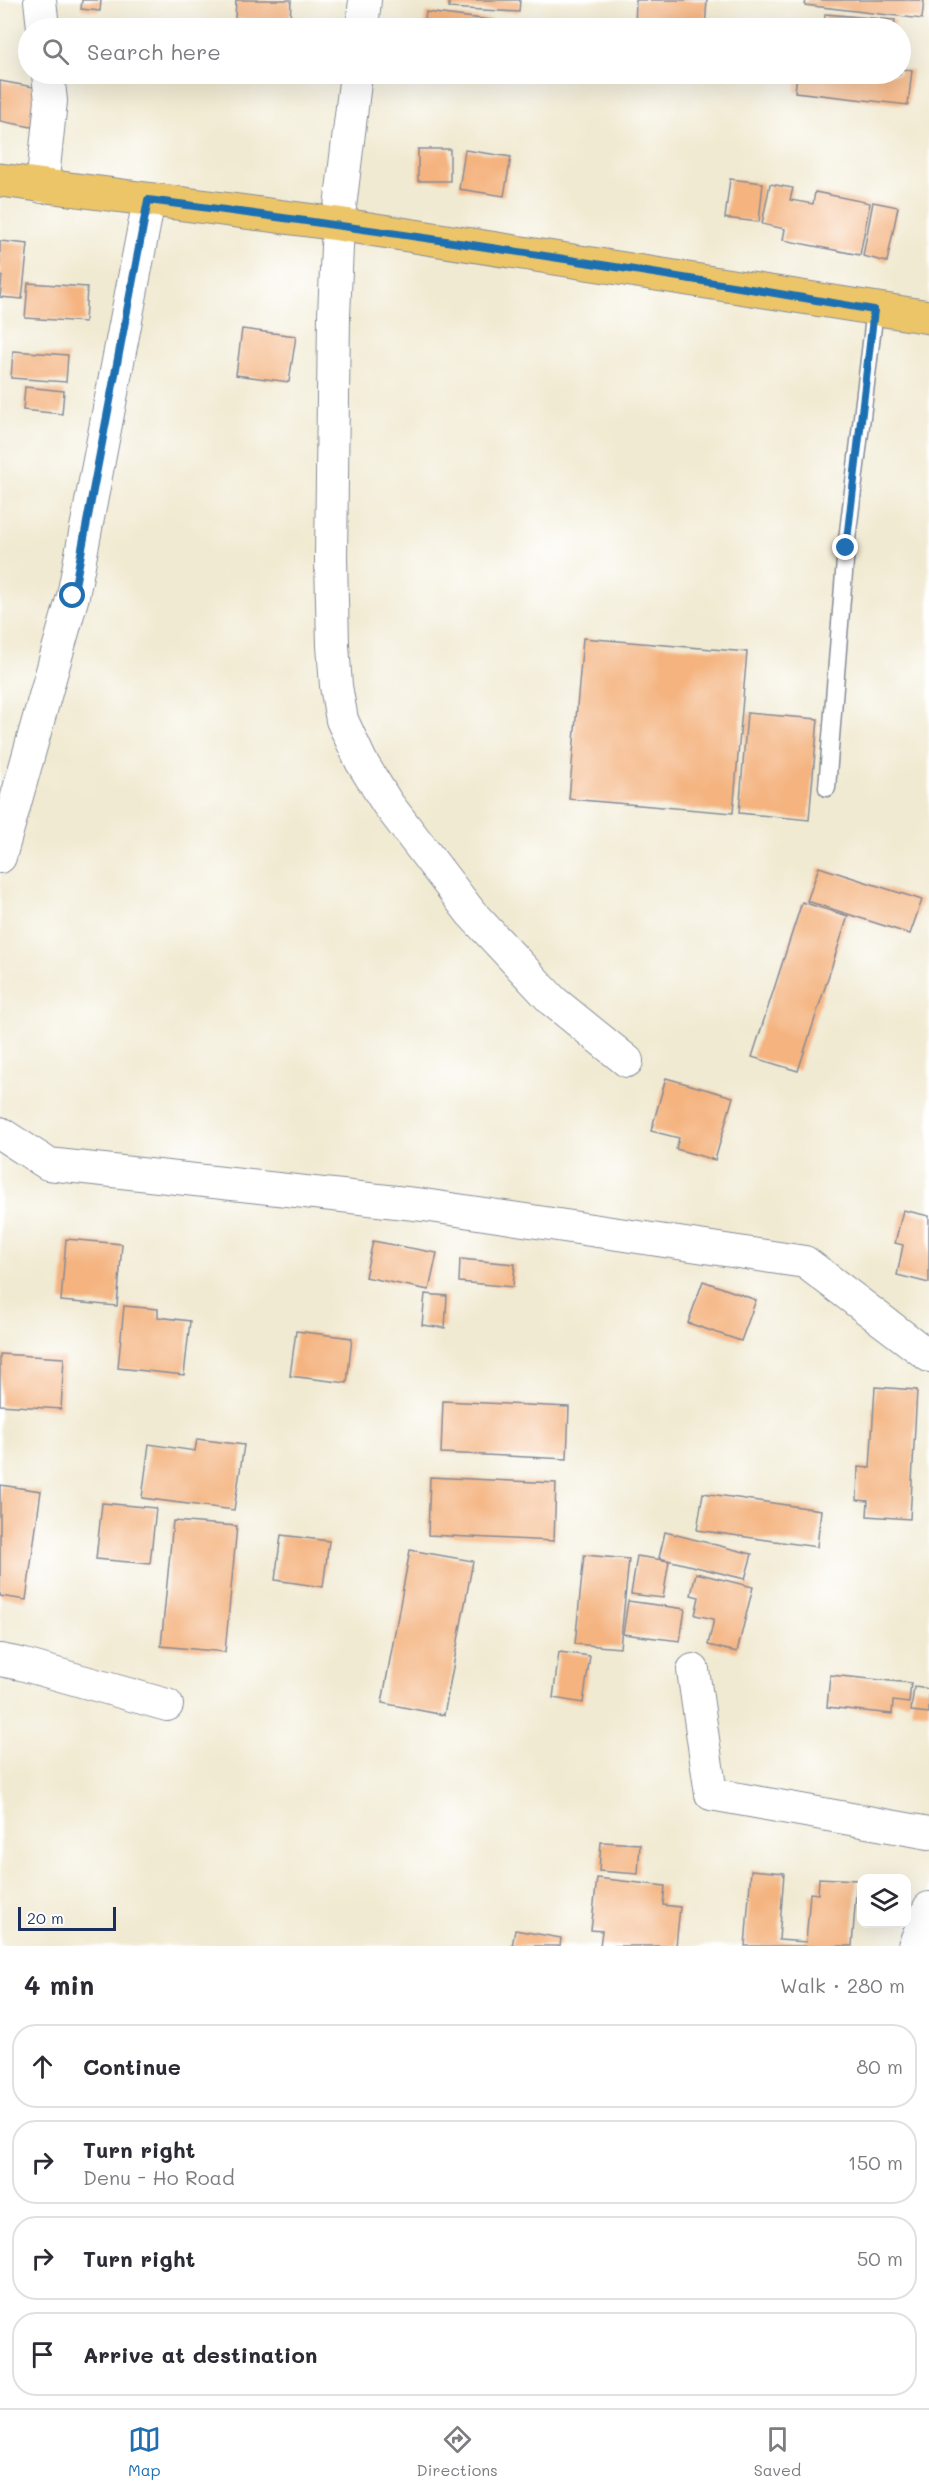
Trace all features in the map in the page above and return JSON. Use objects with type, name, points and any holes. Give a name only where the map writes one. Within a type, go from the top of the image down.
[{"type":"main road","points":[[0,180],[339,224],[929,317]]},
{"type":"street","points":[[40,0],[43,18]]},
{"type":"street","points":[[363,18],[365,0]]},
{"type":"street","points":[[42,187],[51,101],[49,84]]},
{"type":"street","points":[[355,84],[339,224],[334,316],[331,558],[333,645],[336,686],[342,720],[361,761],[387,803],[471,913],[553,1001],[627,1061]]},
{"type":"street","points":[[0,857],[73,596],[148,200]]},
{"type":"street","points":[[0,1133],[48,1164],[424,1205],[805,1262],[929,1356]]},
{"type":"street","points":[[0,1660],[167,1705]]},
{"type":"street","points":[[693,1670],[711,1794],[929,1833]]},
{"type":"street","points":[[914,1946],[929,1908]]},
{"type":"lane","points":[[827,788],[846,548],[874,310]]},
{"type":"building","points":[[82,0],[101,0],[100,11],[81,9]]},
{"type":"building","points":[[236,0],[291,0],[290,18],[235,18]]},
{"type":"building","points":[[449,0],[520,0],[519,12],[449,8]]},
{"type":"building","points":[[636,0],[707,0],[706,18],[635,18]]},
{"type":"building","points":[[806,0],[924,0],[922,19],[805,5]]},
{"type":"building","points":[[426,12],[474,18],[425,18]]},
{"type":"building","points":[[825,14],[872,18],[825,18]]},
{"type":"building","points":[[0,81],[39,88],[32,127],[0,121]]},
{"type":"building","points":[[796,84],[910,84],[908,105],[795,92]]},
{"type":"building","points":[[418,149],[450,149],[450,181],[418,181]]},
{"type":"building","points":[[465,150],[511,157],[504,196],[459,189]]},
{"type":"building","points":[[730,179],[763,183],[759,222],[725,218]]},
{"type":"building","points":[[770,184],[793,188],[790,200],[813,204],[815,192],[870,203],[860,255],[783,240],[785,229],[762,224]]},
{"type":"building","points":[[873,202],[898,207],[887,262],[863,256]]},
{"type":"building","points":[[0,241],[28,244],[22,299],[0,297],[2,276],[0,276]]},
{"type":"building","points":[[28,283],[87,287],[85,322],[25,318]]},
{"type":"building","points":[[242,329],[296,336],[289,382],[236,375]]},
{"type":"building","points":[[13,351],[68,355],[66,382],[11,378]]},
{"type":"building","points":[[25,387],[64,391],[62,414],[23,410]]},
{"type":"building","points":[[583,638],[747,652],[733,813],[569,799]]},
{"type":"building","points":[[747,713],[818,719],[809,820],[739,813]]},
{"type":"building","points":[[819,867],[922,900],[910,934],[807,901]]},
{"type":"building","points":[[802,902],[848,916],[798,1071],[752,1057]]},
{"type":"building","points":[[666,1078],[733,1097],[715,1160],[676,1149],[679,1138],[651,1131]]},
{"type":"building","points":[[903,1210],[929,1216],[929,1283],[897,1275],[903,1245],[895,1243]]},
{"type":"building","points":[[66,1239],[122,1244],[117,1306],[61,1301]]},
{"type":"building","points":[[373,1241],[437,1253],[429,1290],[365,1277]]},
{"type":"building","points":[[460,1259],[515,1264],[513,1287],[459,1282]]},
{"type":"building","points":[[703,1281],[756,1300],[741,1341],[688,1323]]},
{"type":"building","points":[[425,1294],[447,1296],[445,1328],[422,1325]]},
{"type":"building","points":[[124,1306],[158,1309],[158,1317],[190,1321],[184,1375],[118,1368]]},
{"type":"building","points":[[296,1331],[352,1338],[347,1383],[290,1376]]},
{"type":"building","points":[[0,1354],[64,1358],[61,1409],[0,1405]]},
{"type":"building","points":[[875,1387],[917,1390],[910,1519],[867,1516],[868,1501],[857,1500],[858,1467],[870,1468]]},
{"type":"building","points":[[443,1401],[569,1407],[567,1459],[441,1453]]},
{"type":"building","points":[[197,1439],[244,1445],[234,1510],[142,1498],[149,1444],[195,1451]]},
{"type":"building","points":[[430,1477],[556,1483],[554,1541],[428,1535]]},
{"type":"building","points":[[0,1485],[41,1491],[26,1600],[0,1596]]},
{"type":"building","points":[[703,1493],[821,1510],[817,1547],[697,1530]]},
{"type":"building","points":[[102,1503],[156,1508],[150,1564],[96,1559]]},
{"type":"building","points":[[173,1521],[237,1526],[225,1652],[161,1646]]},
{"type":"building","points":[[665,1532],[752,1554],[745,1579],[659,1558]]},
{"type":"building","points":[[281,1535],[329,1541],[323,1587],[275,1580]]},
{"type":"building","points":[[410,1550],[473,1561],[444,1715],[382,1703]]},
{"type":"building","points":[[584,1555],[629,1559],[620,1648],[575,1644]]},
{"type":"building","points":[[637,1556],[669,1561],[663,1598],[631,1594]]},
{"type":"building","points":[[696,1573],[753,1587],[737,1652],[708,1645],[714,1619],[695,1615],[699,1597],[691,1595]]},
{"type":"building","points":[[628,1601],[685,1609],[680,1641],[623,1634]]},
{"type":"building","points":[[559,1652],[590,1656],[583,1703],[553,1698]]},
{"type":"building","points":[[830,1675],[911,1683],[909,1703],[893,1701],[892,1714],[827,1707]]},
{"type":"building","points":[[914,1687],[929,1689],[929,1713],[911,1711]]},
{"type":"building","points":[[601,1842],[640,1844],[638,1874],[599,1871]]},
{"type":"building","points":[[751,1870],[784,1873],[779,1940],[806,1942],[810,1893],[818,1894],[819,1878],[857,1880],[852,1946],[745,1946]]},
{"type":"building","points":[[597,1878],[665,1886],[663,1905],[680,1907],[676,1946],[600,1946],[602,1931],[591,1930]]},
{"type":"building","points":[[515,1930],[561,1938],[560,1946],[512,1946]]},
{"type":"route","points":[[73,596],[148,200],[339,224],[874,310],[846,548]]}]
